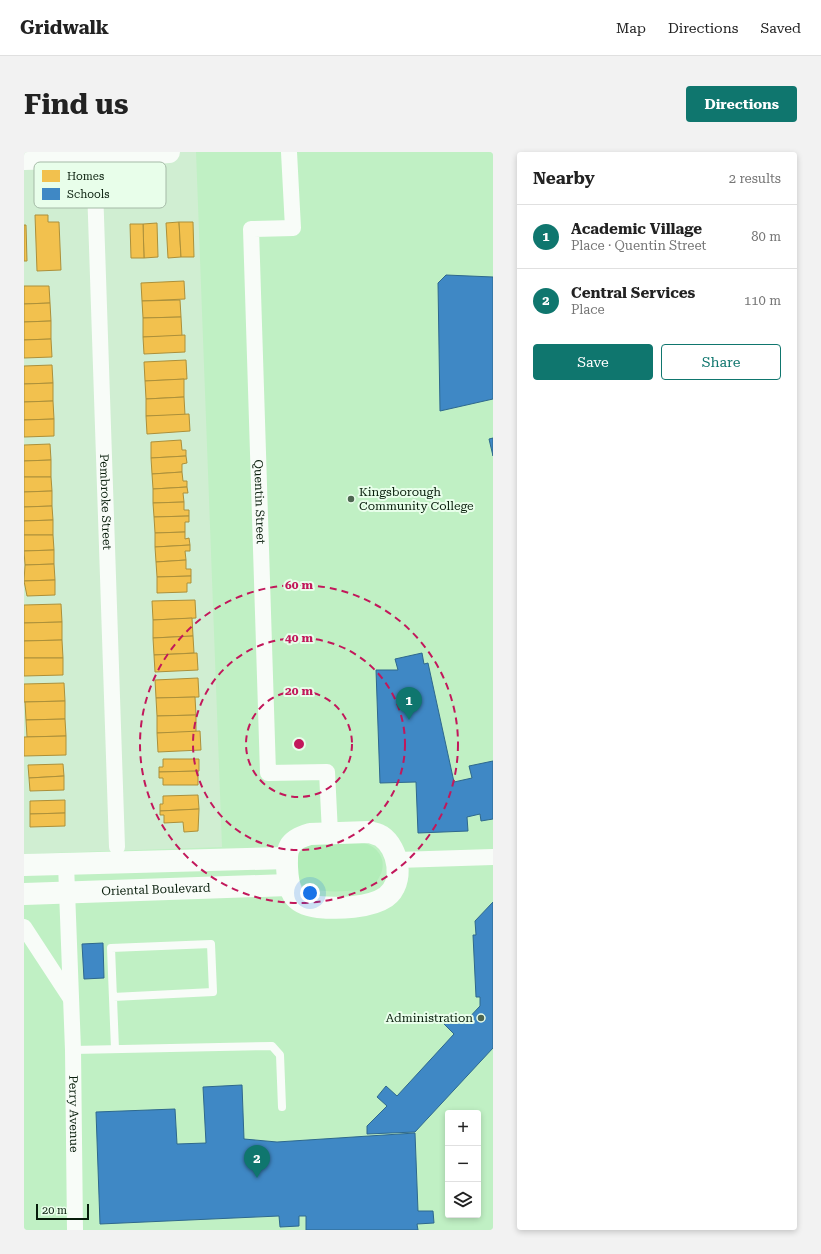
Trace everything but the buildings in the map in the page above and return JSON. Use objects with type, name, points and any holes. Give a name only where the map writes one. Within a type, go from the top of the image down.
[{"type":"street","points":[[24,159],[94,158],[169,152]]},
{"type":"street","name":"Quentin Street","points":[[289,152],[293,228],[251,229],[268,774],[327,772],[330,833]]},
{"type":"street","name":"Pembroke Street","points":[[94,158],[94,162]]},
{"type":"street","name":"Pembroke Street","points":[[96,208],[117,847]]},
{"type":"street","points":[[369,832],[380,835],[387,841],[397,860],[395,886],[387,896],[374,904],[361,906],[318,907],[298,901],[292,894],[288,885],[287,858],[290,846],[301,836],[330,833],[369,832]]},
{"type":"street","points":[[397,860],[493,857]]},
{"type":"street","points":[[24,865],[287,858]]},
{"type":"street","name":"Perry Avenue","points":[[66,864],[73,1050],[75,1230]]},
{"type":"street","name":"Oriental Boulevard","points":[[24,894],[288,885]]},
{"type":"street","points":[[24,927],[71,999]]},
{"type":"lane","points":[[113,997],[213,992],[211,944],[111,948],[115,1049]]},
{"type":"lane","points":[[73,1050],[272,1046],[280,1055],[282,1107]]},
{"type":"shaded area","name":"Kingsborough Community College","points":[[196,152],[493,152],[493,1230],[24,1230],[24,854],[222,847]]},
{"type":"shaded area","points":[[360,841],[370,845],[381,856],[383,867],[382,872],[380,877],[373,885],[362,889],[323,891],[307,888],[302,885],[298,875],[296,856],[308,844]]},
{"type":"place","name":"Kingsborough Community College","points":[[351,499]]},
{"type":"place","name":"Academic Village","points":[[409,720]]},
{"type":"place","name":"Administration","points":[[481,1018]]},
{"type":"place","name":"Central Services","points":[[257,1178]]}]
